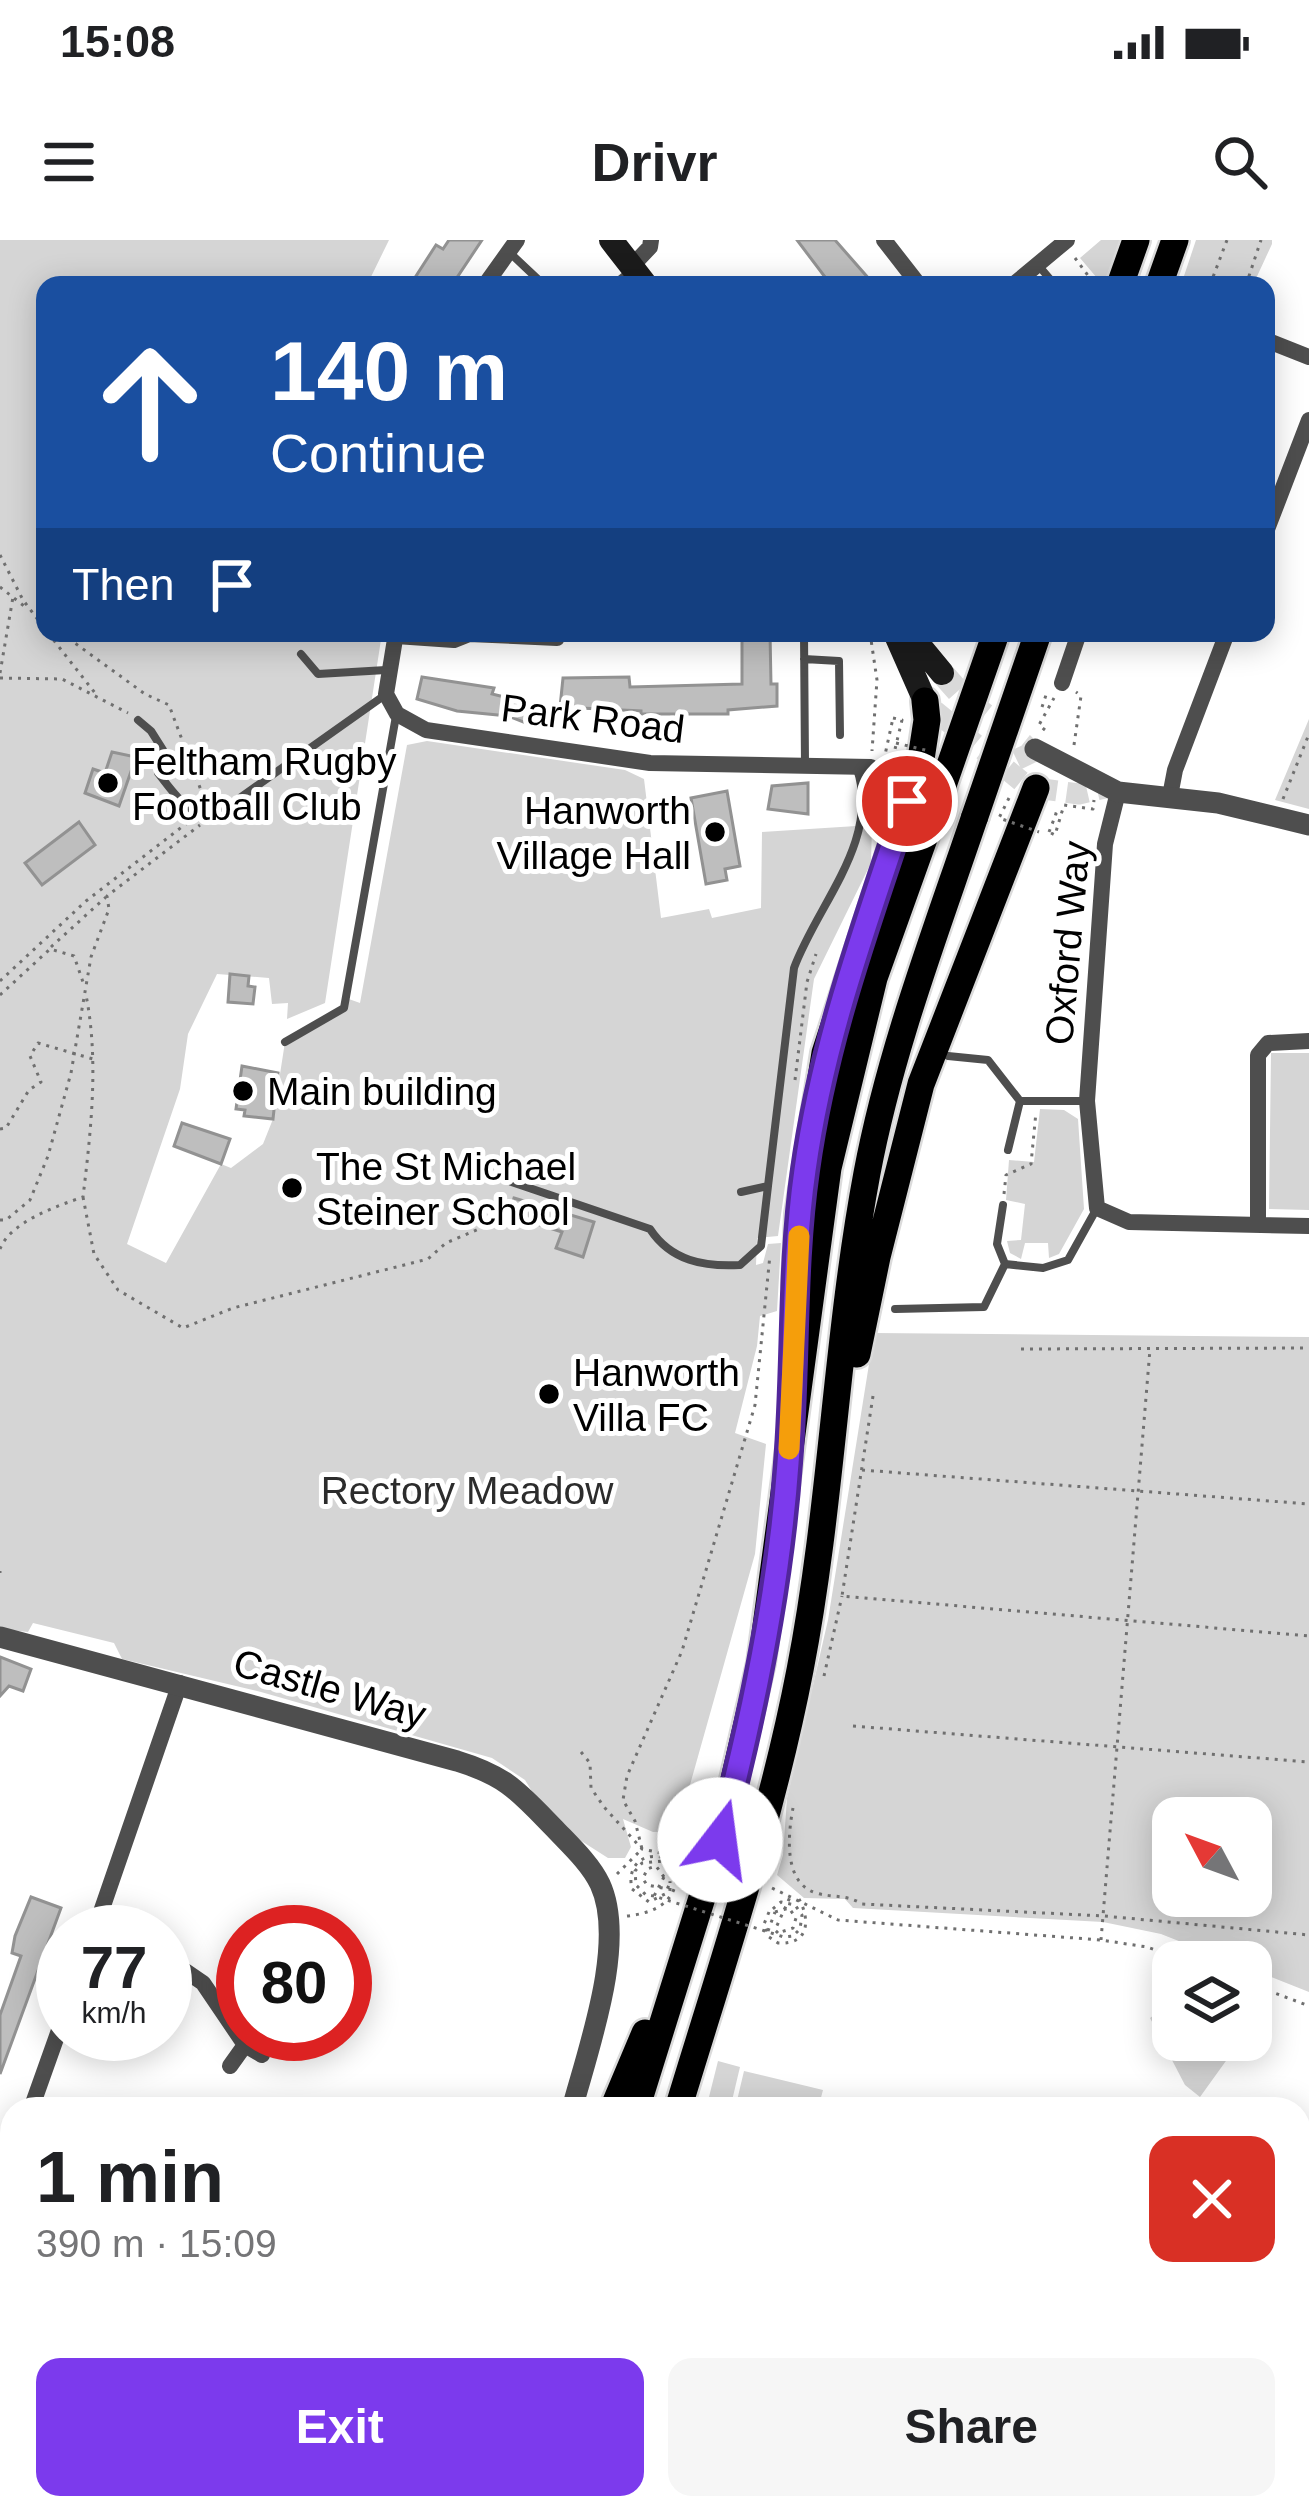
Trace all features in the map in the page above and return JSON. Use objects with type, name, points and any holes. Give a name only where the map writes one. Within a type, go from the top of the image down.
[{"type":"highway","points":[[1123,276],[1136,240]]},
{"type":"highway","points":[[1162,276],[1174,240]]},
{"type":"highway","points":[[640,2097],[742,1756],[777,1565],[828,1168],[874,979],[993,642]]},
{"type":"highway","points":[[821,1539],[852,1259],[893,1058],[1035,642]]},
{"type":"highway","points":[[788,1462],[800,1214],[821,1076],[852,966],[921,760],[930,706]]},
{"type":"highway","points":[[682,2097],[780,1769],[877,1257],[921,1084],[1026,776]]},
{"type":"highway","points":[[618,2097],[688,1942]]},
{"type":"main road","points":[[611,240],[637,273]]},
{"type":"main road","points":[[899,642],[930,706]]},
{"type":"main road","points":[[917,642],[942,674]]},
{"type":"street","points":[[637,273],[651,240]]},
{"type":"street","points":[[884,240],[912,276]]},
{"type":"street","points":[[896,255],[912,240]]},
{"type":"street","points":[[1023,276],[1065,242]]},
{"type":"street","points":[[491,276],[512,246]]},
{"type":"street","points":[[1275,344],[1309,357]]},
{"type":"street","points":[[1275,509],[1309,420]]},
{"type":"street","points":[[394,642],[386,694],[398,714]]},
{"type":"street","points":[[1062,683],[1076,642]]},
{"type":"street","points":[[1170,796],[1175,770],[1224,642]]},
{"type":"street","name":"Park Road","points":[[398,714],[427,730],[650,763],[870,768]]},
{"type":"street","points":[[1026,776],[1106,791],[1170,796],[1309,825]]},
{"type":"street","name":"Oxford Way","points":[[1096,1208],[1087,1101],[1106,791]]},
{"type":"street","points":[[1258,1225],[1258,1055],[1268,1042],[1309,1042]]},
{"type":"street","points":[[1096,1208],[1129,1222],[1309,1226]]},
{"type":"street","name":"Castle Way","points":[[0,1636],[495,1772],[573,1848],[598,1880]]},
{"type":"street","points":[[104,1905],[181,1683]]},
{"type":"street","points":[[575,2097],[598,2010],[609,1918],[598,1880]]},
{"type":"street","points":[[192,1975],[216,2003]]},
{"type":"street","points":[[35,2097],[48,2061]]},
{"type":"street","points":[[230,2066],[233,2061]]},
{"type":"lane","points":[[512,246],[537,276]]},
{"type":"lane","points":[[1037,264],[1047,276]]},
{"type":"lane","points":[[804,642],[805,766]]},
{"type":"lane","points":[[302,654],[318,674],[388,670]]},
{"type":"lane","points":[[804,659],[839,661],[840,735]]},
{"type":"lane","points":[[138,720],[164,750],[158,773],[191,811],[208,816],[386,694]]},
{"type":"lane","points":[[285,1042],[344,1008],[398,714]]},
{"type":"lane","points":[[503,1179],[650,1228],[660,1245],[704,1268],[740,1265],[760,1246],[794,968],[804,940],[846,866],[857,834],[862,783],[870,768]]},
{"type":"lane","points":[[948,1056],[988,1060],[1020,1101],[1008,1150]]},
{"type":"lane","name":"Oxford Way","points":[[1020,1101],[1087,1101]]},
{"type":"lane","points":[[741,1192],[768,1186]]},
{"type":"lane","points":[[895,1310],[984,1307],[1005,1264],[997,1244],[1003,1205]]},
{"type":"lane","points":[[1005,1264],[1043,1268],[1068,1260],[1096,1208]]},
{"type":"path","points":[[1213,276],[1226,240]]},
{"type":"path","points":[[1249,276],[1261,240]]},
{"type":"path","points":[[1065,242],[1089,276]]},
{"type":"path","points":[[0,555],[36,617]]},
{"type":"path","points":[[0,587],[36,614]]},
{"type":"path","points":[[13,597],[0,676],[62,679],[138,720]]},
{"type":"path","points":[[55,642],[97,696]]},
{"type":"path","points":[[866,820],[877,680],[871,642]]},
{"type":"path","points":[[1039,725],[1062,683],[1081,696],[1072,753]]},
{"type":"path","points":[[870,768],[872,815],[879,816],[902,720],[893,718],[888,738]]},
{"type":"path","points":[[1276,817],[1309,734]]},
{"type":"path","points":[[896,743],[933,752]]},
{"type":"path","points":[[1026,776],[999,818],[1039,832]]},
{"type":"path","points":[[1055,814],[1049,832],[1055,835],[1064,805],[1093,809],[1106,791]]},
{"type":"path","points":[[0,995],[107,896],[208,816]]},
{"type":"path","points":[[0,981],[157,843]]},
{"type":"path","points":[[0,1220],[30,1200],[48,1156],[92,957],[109,909],[107,896]]},
{"type":"path","points":[[794,1091],[807,982],[820,944]]},
{"type":"path","points":[[50,949],[74,956],[85,991],[93,1059],[83,1197],[94,1254],[118,1290],[182,1328],[233,1308],[428,1258],[446,1243],[493,1222],[503,1179]]},
{"type":"path","points":[[0,1129],[6,1128],[29,1090],[41,1082],[30,1057],[38,1043],[93,1059]]},
{"type":"path","points":[[1003,1205],[1006,1175],[1031,1164],[1038,1098]]},
{"type":"path","points":[[0,1250],[4,1239],[49,1209],[83,1197]]},
{"type":"path","points":[[642,1849],[635,1821],[622,1800],[627,1776],[682,1651],[755,1405],[772,1238]]},
{"type":"path","points":[[1021,1349],[1309,1348]]},
{"type":"path","points":[[1101,1940],[1150,1349]]},
{"type":"path","points":[[821,1686],[842,1596],[873,1396]]},
{"type":"path","points":[[860,1470],[1309,1504]]},
{"type":"path","points":[[842,1596],[1309,1636]]},
{"type":"path","points":[[853,1726],[1309,1762]]},
{"type":"path","points":[[581,1752],[590,1763],[592,1788],[642,1849],[663,1856],[677,1870],[674,1891],[659,1908],[609,1918]]},
{"type":"path","points":[[794,1804],[792,1872],[816,1893],[850,1896],[862,1904],[1104,1916],[1309,1935]]},
{"type":"path","points":[[598,1880],[619,1873],[642,1849]]},
{"type":"path","points":[[663,1856],[648,1856],[632,1869],[632,1889],[650,1902],[665,1894],[670,1883],[667,1865],[650,1859],[635,1871],[639,1891],[654,1896],[767,1933],[793,1936],[800,1929],[802,1915],[788,1901],[773,1906],[765,1930],[769,1937],[778,1943],[799,1939],[807,1930],[808,1918],[799,1900]]},
{"type":"path","points":[[654,1896],[664,1877],[660,1868],[647,1869],[643,1880],[647,1886],[674,1891]]},
{"type":"path","points":[[748,1881],[791,1895],[838,1920],[1101,1940],[1152,1949]]},
{"type":"path","points":[[767,1933],[775,1912],[789,1908],[797,1924],[787,1932],[776,1930],[791,1895]]},
{"type":"path","points":[[1272,1992],[1309,2006]]},
{"type":"green space","name":"Rectory Meadow","points":[[0,240],[389,240],[371,276],[36,276],[36,642],[381,642],[325,1003],[287,1019],[288,1003],[272,1004],[269,978],[217,974],[188,1034],[180,1089],[127,1244],[166,1263],[221,1164],[231,1168],[263,1144],[273,1119],[285,1042],[343,1009],[346,998],[360,1003],[407,745],[427,741],[625,770],[644,779],[661,918],[709,909],[712,918],[761,908],[762,832],[872,825],[871,863],[814,979],[778,1236],[757,1238],[756,1265],[763,1263],[768,1244],[781,1243],[777,1311],[760,1316],[735,1433],[766,1444],[755,1554],[677,1831],[653,1832],[623,1819],[631,1847],[625,1858],[608,1858],[550,1821],[525,1780],[492,1758],[261,1692],[122,1659],[114,1643],[33,1623],[28,1632],[0,1629]]},
{"type":"green space","points":[[1101,240],[1121,240],[1107,276],[1095,276],[1080,258]]},
{"type":"green space","points":[[1196,240],[1272,240],[1257,276],[1184,276]]},
{"type":"green space","points":[[1309,719],[1309,809],[1275,800]]},
{"type":"green space","points":[[1271,1053],[1309,1053],[1309,1210],[1269,1209]]},
{"type":"green space","points":[[1040,1109],[1064,1110],[1078,1119],[1084,1209],[1059,1254],[1049,1258],[1048,1243],[1025,1243],[1021,1259],[1010,1253],[1007,1241],[1021,1240],[1025,1204],[1006,1200],[1009,1160],[1034,1162]]},
{"type":"green space","points":[[874,1333],[1309,1337],[1309,1992],[1272,1977],[1272,1941],[1179,1941],[1103,1922],[853,1908],[845,1899],[804,1898],[777,1875],[787,1798],[828,1620]]},
{"type":"green space","points":[[718,2061],[740,2067],[733,2097],[709,2097]]},
{"type":"green space","points":[[1172,2061],[1226,2061],[1200,2097],[1185,2085]]},
{"type":"green space","points":[[744,2071],[823,2090],[821,2097],[738,2097]]},
{"type":"building","points":[[449,240],[482,240],[458,276],[416,276],[436,245],[443,249]]},
{"type":"building","points":[[797,240],[835,240],[866,276],[824,276]]},
{"type":"building","points":[[742,642],[770,642],[771,684],[777,684],[777,706],[728,710],[728,714],[641,714],[560,707],[563,678],[629,677],[630,687],[742,684]]},
{"type":"building","points":[[422,677],[494,688],[492,694],[537,705],[531,725],[508,716],[457,711],[417,699]]},
{"type":"building","name":"Feltham Rugby Football Club","points":[[112,752],[136,757],[119,806],[85,793],[93,769],[105,773]]},
{"type":"building","points":[[808,783],[808,814],[768,809],[772,786]]},
{"type":"building","name":"Hanworth Village Hall","points":[[727,791],[740,866],[725,869],[727,880],[706,884],[691,798]]},
{"type":"building","points":[[79,822],[95,845],[42,885],[25,863]]},
{"type":"building","points":[[230,974],[249,976],[248,986],[255,987],[253,1004],[228,1002]]},
{"type":"building","name":"Main building","points":[[242,1066],[278,1073],[273,1119],[244,1116],[245,1110],[236,1109]]},
{"type":"building","points":[[182,1123],[230,1139],[221,1164],[174,1146]]},
{"type":"building","name":"Hanworth Villa FC","points":[[514,1198],[594,1222],[583,1257],[556,1248],[562,1232],[509,1215]]},
{"type":"building","points":[[0,1657],[31,1669],[23,1691],[9,1686],[0,1696]]},
{"type":"building","points":[[31,1897],[53,1905],[36,1905],[36,1976],[0,2074],[0,2015],[21,1956],[12,1953]]},
{"type":"tunnel","points":[[942,673],[966,700],[1023,745],[1032,764]]},
{"type":"tunnel","points":[[935,711],[1021,781]]},
{"type":"tunnel","points":[[1036,788],[1079,794],[1105,788]]},
{"type":"slow traffic","points":[[789,1449],[799,1236]]},
{"type":"place","name":"Feltham Rugby Football Club","points":[[108,783]]},
{"type":"place","name":"Hanworth Village Hall","points":[[715,832]]},
{"type":"place","name":"Main building","points":[[243,1091]]},
{"type":"place","name":"The St Michael Steiner School","points":[[292,1188]]},
{"type":"place","name":"Hanworth Villa FC","points":[[549,1394]]},
{"type":"route","points":[[720,1840],[742,1756],[777,1565],[788,1462],[800,1214],[825,1053],[907,801]]}]
